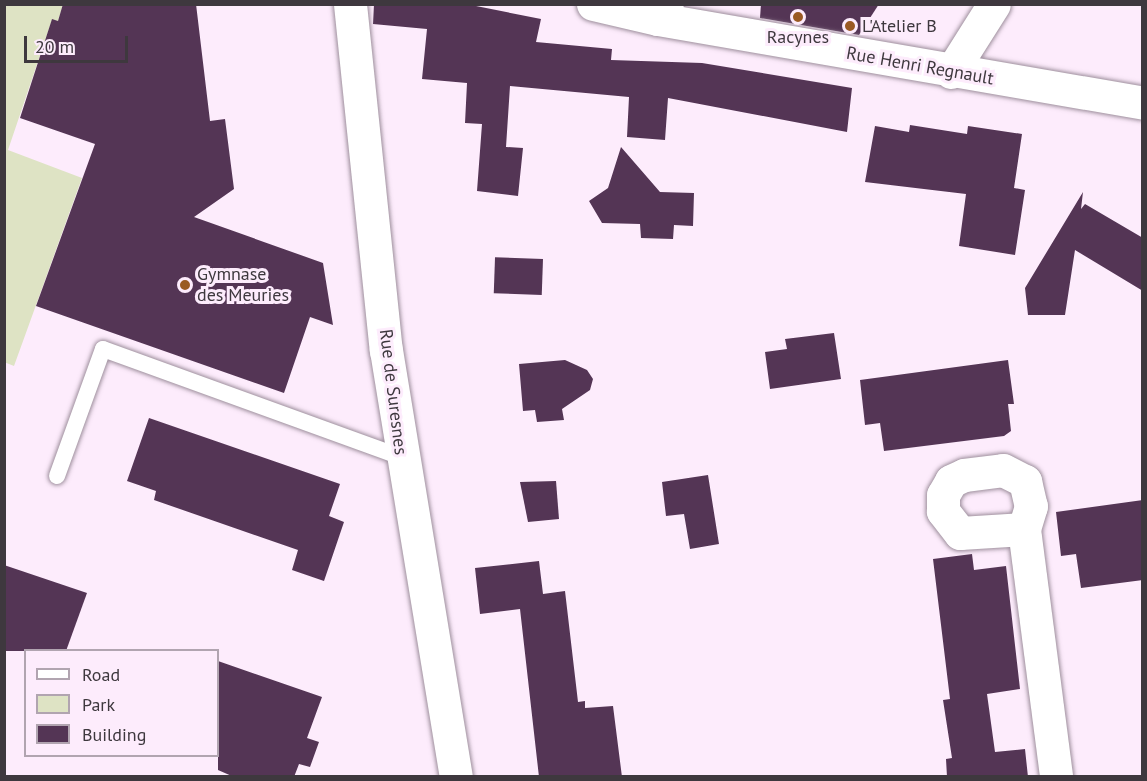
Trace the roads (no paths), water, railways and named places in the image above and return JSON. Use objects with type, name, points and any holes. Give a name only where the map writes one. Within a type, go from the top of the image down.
[{"type":"street","name":"Rue de Suresnes","points":[[350,4],[401,457],[456,777]]},
{"type":"street","name":"Rue Henri Regnault","points":[[593,4],[662,12],[951,72],[1143,103]]},
{"type":"street","points":[[951,72],[994,4]]},
{"type":"street","points":[[1024,529],[1056,777]]},
{"type":"lane","points":[[57,477],[103,349],[401,457]]},
{"type":"place","name":"Racynes","points":[[798,17]]},
{"type":"place","name":"L'Atelier B","points":[[850,26]]},
{"type":"place","name":"Gymnase des Meuries","points":[[185,285]]}]
